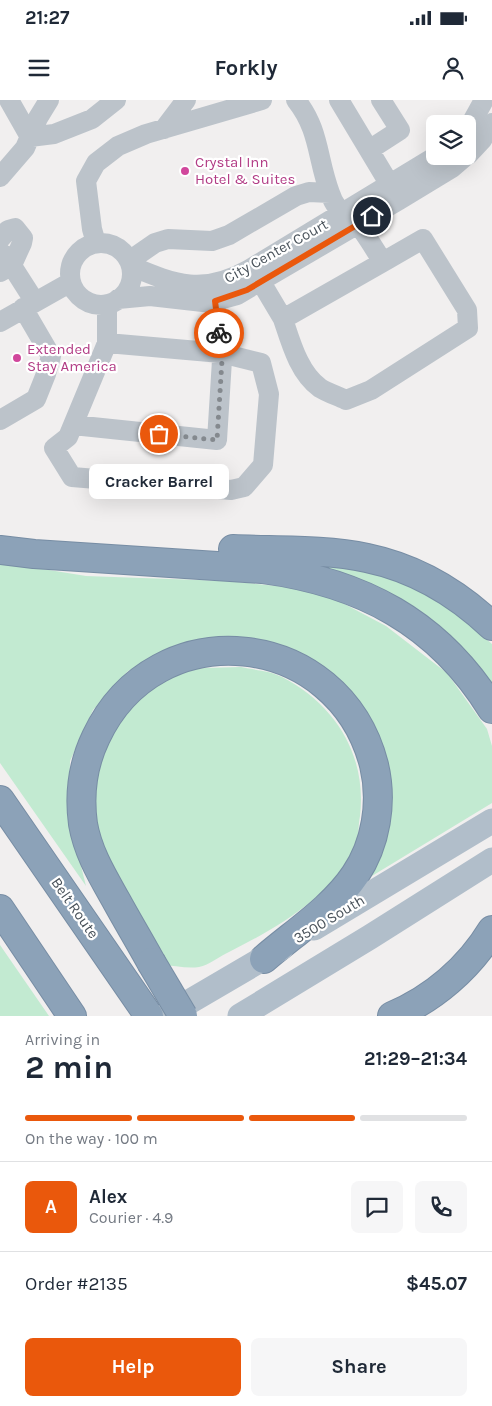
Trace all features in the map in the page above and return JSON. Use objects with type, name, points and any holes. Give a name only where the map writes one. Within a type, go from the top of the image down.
[{"type":"highway","points":[[0,537],[34,542],[319,553],[365,557],[401,567],[434,582],[464,601],[492,626]]},
{"type":"highway","points":[[0,550],[34,554],[262,569],[299,575],[335,584],[379,603],[433,640],[469,676],[492,709]]},
{"type":"highway","points":[[183,1016],[99,871],[87,841],[82,809],[82,792],[87,760],[92,744],[107,716],[117,703],[140,681],[167,665],[181,659],[212,651],[257,652],[285,660],[313,675],[327,686],[359,726],[371,754],[377,785],[377,817],[374,833],[356,874],[329,905],[264,958]]},
{"type":"highway","name":"Belt Route","points":[[0,800],[149,1016]]},
{"type":"highway","points":[[0,909],[70,1012]]},
{"type":"highway","points":[[392,1016],[419,1003],[453,977],[478,951],[492,930]]},
{"type":"main road","name":"3500 South","points":[[165,1016],[492,821]]},
{"type":"main road","points":[[240,1016],[492,860]]},
{"type":"street","points":[[9,100],[30,136]]},
{"type":"street","points":[[3,164],[25,148],[38,118],[49,100]]},
{"type":"street","points":[[30,136],[54,134],[92,119],[116,100]]},
{"type":"street","points":[[164,129],[186,100]]},
{"type":"street","points":[[0,322],[70,282],[69,273],[74,257],[88,245],[96,243],[92,229],[86,181],[96,163],[118,146],[146,134],[262,100]]},
{"type":"street","points":[[296,100],[306,113],[315,135],[330,193],[383,262]]},
{"type":"street","points":[[339,100],[394,192]]},
{"type":"street","points":[[368,150],[400,130],[382,100]]},
{"type":"street","points":[[476,115],[484,100]]},
{"type":"street","name":"City Center Court","points":[[476,146],[492,123]]},
{"type":"street","name":"City Center Court","points":[[96,243],[114,246],[122,251],[130,264],[158,278],[214,293],[237,295],[260,282],[350,219],[434,165]]},
{"type":"street","points":[[107,343],[221,353],[261,364],[269,394],[263,465],[244,487],[231,490],[72,477],[54,448],[68,437],[107,343],[112,302],[124,294],[129,286],[132,276],[130,264],[155,243],[168,239],[212,241],[229,235],[296,196],[309,192],[330,193]]},
{"type":"street","name":"City Center Court","points":[[70,282],[80,298],[98,305],[150,296],[192,302],[214,293],[226,281],[350,219]]},
{"type":"street","points":[[0,238],[8,230],[15,228],[23,238],[22,244],[6,268]]},
{"type":"street","points":[[260,282],[283,320],[292,347],[306,373],[320,388],[346,400],[370,390],[468,328],[466,310],[423,239],[283,320]]},
{"type":"street","points":[[0,247],[6,268],[29,305],[51,356],[36,399],[0,420]]},
{"type":"street","points":[[73,425],[217,440],[222,360],[214,293]]},
{"type":"green space","points":[[267,561],[389,572],[445,603],[492,644],[492,691],[442,637]]},
{"type":"green space","points":[[0,562],[86,576],[227,581],[318,590],[386,626],[447,673],[487,729],[492,746],[492,803],[362,882],[380,751],[310,664],[246,637],[183,645],[128,671],[93,710],[70,761],[69,818],[86,886],[0,763]]},
{"type":"green space","points":[[241,667],[278,675],[301,689],[318,702],[344,734],[353,753],[361,794],[358,836],[345,864],[333,881],[318,896],[284,921],[203,966],[190,968],[161,965],[101,859],[86,805],[92,761],[125,707],[175,671]]},
{"type":"green space","points":[[0,945],[49,1016],[0,1016]]},
{"type":"way so far","points":[[159,434],[217,440],[222,360],[219,333]]},
{"type":"place","name":"Crystal Inn Hotel & Suites","points":[[185,171]]},
{"type":"place","name":"Extended Stay America","points":[[17,358]]},
{"type":"place","name":"Cracker Barrel","points":[[159,434]]},
{"type":"route","points":[[219,333],[215,301],[247,290],[372,216]]}]
